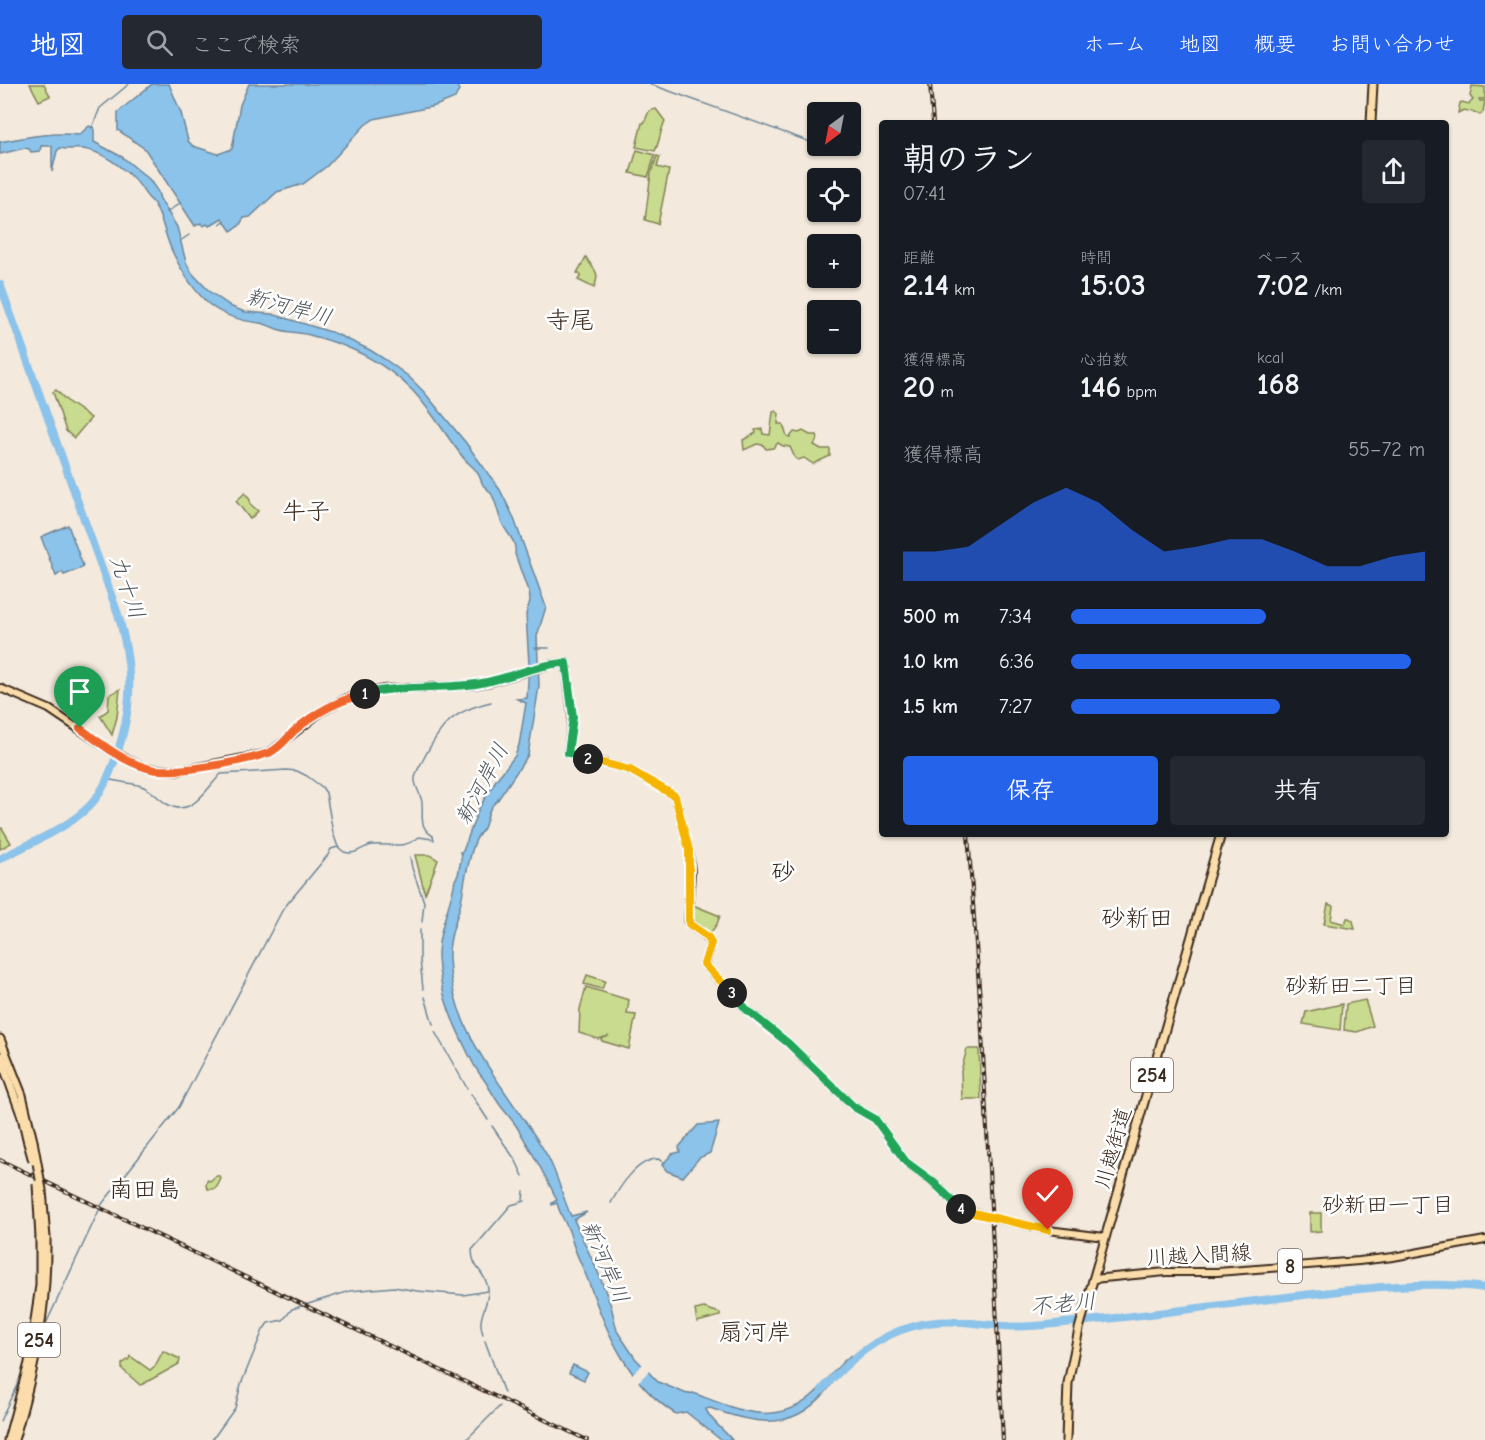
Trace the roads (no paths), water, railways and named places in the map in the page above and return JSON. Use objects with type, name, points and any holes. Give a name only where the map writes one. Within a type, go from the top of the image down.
[{"type":"highway","points":[[1371,120],[1372,84]]},
{"type":"highway","name":"川越街道","points":[[1066,1440],[1068,1383],[1079,1328],[1220,837]]},
{"type":"highway","name":"254","points":[[0,1039],[22,1095],[31,1142],[43,1238],[45,1292],[40,1338],[32,1378],[14,1440]]},
{"type":"highway","name":"254","points":[[0,1056],[31,1142]]},
{"type":"highway","name":"254","points":[[8,1440],[29,1363],[40,1285],[43,1238]]},
{"type":"main road","points":[[0,688],[49,709],[111,751],[146,768],[178,771],[244,759],[273,751],[321,712],[347,698],[383,689],[474,685],[552,664],[566,663],[573,717],[568,753],[630,770],[675,796],[689,850],[689,924],[708,937],[711,943],[704,964],[746,1009],[788,1043],[854,1107],[875,1119],[906,1162],[932,1181],[961,1209],[1048,1230],[1105,1237]]},
{"type":"main road","name":"川越入間線","points":[[1093,1279],[1166,1272],[1220,1272],[1359,1261],[1485,1240]]},
{"type":"water","points":[[152,84],[169,84],[181,113],[188,141],[193,146],[218,154],[232,149],[240,105],[249,84],[456,84],[459,90],[455,98],[435,106],[374,119],[365,125],[327,166],[303,184],[277,192],[231,231],[222,218],[209,226],[207,224],[203,226],[201,223],[195,226],[145,149],[118,130],[118,112]]},
{"type":"water","points":[[89,126],[94,128],[94,142],[122,157],[149,179],[177,227],[186,262],[192,273],[210,292],[232,307],[245,312],[272,314],[334,333],[386,360],[408,376],[424,392],[466,443],[500,490],[513,516],[546,607],[537,636],[539,686],[528,755],[491,807],[484,828],[474,844],[451,939],[449,959],[453,987],[461,1014],[486,1063],[548,1157],[571,1216],[587,1212],[574,1220],[600,1277],[617,1331],[635,1358],[658,1382],[687,1394],[693,1393],[741,1410],[771,1413],[801,1404],[816,1392],[851,1355],[834,1374],[828,1386],[832,1384],[819,1400],[805,1411],[777,1421],[761,1421],[745,1419],[710,1408],[706,1409],[707,1413],[732,1440],[721,1440],[686,1412],[676,1414],[645,1388],[612,1339],[557,1203],[552,1205],[557,1200],[548,1181],[517,1127],[475,1066],[449,1012],[439,971],[438,956],[442,927],[458,875],[462,854],[460,852],[463,851],[479,808],[496,780],[515,756],[526,703],[517,699],[527,698],[529,664],[526,614],[530,601],[529,590],[515,554],[513,542],[501,521],[492,495],[483,485],[477,472],[419,398],[390,371],[340,344],[262,323],[234,318],[222,313],[204,300],[180,267],[153,202],[135,180],[116,163],[90,150],[60,148],[57,151],[52,172],[52,146],[41,146],[40,151],[31,152],[25,148],[0,154],[0,142],[49,135],[79,135]]},
{"type":"water","points":[[68,525],[83,566],[64,575],[62,572],[56,576],[41,537]]},
{"type":"water","points":[[719,1123],[710,1153],[699,1158],[683,1177],[667,1171],[662,1165],[672,1154],[680,1152],[679,1147],[698,1125]]},
{"type":"water","points":[[573,1365],[588,1372],[584,1380],[569,1373]]},
{"type":"waterway","points":[[92,128],[100,108],[129,84]]},
{"type":"waterway","points":[[650,84],[807,141]]},
{"type":"waterway","points":[[167,212],[180,203]]},
{"type":"waterway","points":[[220,224],[224,221]]},
{"type":"waterway","points":[[180,241],[189,235]]},
{"type":"waterway","name":"九十川","points":[[0,284],[118,614],[129,669],[128,702],[122,738],[110,772],[95,800],[65,825],[0,859]]},
{"type":"waterway","points":[[535,648],[549,648]]},
{"type":"waterway","points":[[434,840],[423,822],[422,801],[415,781],[416,773],[429,748],[449,721],[466,710],[491,702]]},
{"type":"waterway","points":[[108,779],[144,787],[167,804],[183,808],[191,805],[204,794],[221,774],[297,771],[322,787],[326,793],[333,833],[338,847],[344,852],[355,852],[372,845],[402,845],[419,837],[432,839]]},
{"type":"waterway","points":[[44,1328],[102,1204],[179,1107],[283,909],[331,849],[338,847]]},
{"type":"waterway","points":[[410,857],[424,902],[422,922]]},
{"type":"waterway","points":[[420,930],[423,989]]},
{"type":"waterway","points":[[425,997],[433,1024]]},
{"type":"waterway","points":[[435,1032],[467,1088]]},
{"type":"waterway","points":[[471,1094],[488,1120]]},
{"type":"waterway","points":[[492,1126],[516,1161],[523,1176]]},
{"type":"waterway","points":[[611,1203],[636,1169],[650,1160],[658,1159],[665,1163]]},
{"type":"waterway","points":[[523,1200],[524,1191]]},
{"type":"waterway","points":[[483,1334],[481,1322],[488,1289],[485,1278],[474,1262],[472,1250],[511,1205],[525,1201]]},
{"type":"waterway","name":"不老川","points":[[822,1390],[842,1369],[875,1343],[900,1330],[926,1323],[1034,1326],[1383,1287],[1444,1285],[1485,1288]]},
{"type":"waterway","points":[[212,1440],[235,1408],[241,1384],[263,1330],[268,1323],[283,1320],[292,1309],[350,1291],[394,1287],[463,1295],[487,1291]]},
{"type":"waterway","name":"不老川","points":[[1481,1287],[1485,1289]]},
{"type":"waterway","points":[[485,1341],[504,1393]]},
{"type":"waterway","points":[[0,1421],[24,1370]]},
{"type":"waterway","points":[[466,1440],[500,1406]]},
{"type":"railway","points":[[930,84],[933,120]]},
{"type":"railway","points":[[968,837],[981,1014],[1003,1440]]},
{"type":"railway","points":[[0,1160],[587,1440]]},
{"type":"district","name":"寺尾","points":[[570,320]]},
{"type":"district","name":"牛子","points":[[306,511]]},
{"type":"district","name":"砂","points":[[783,872]]},
{"type":"district","name":"砂新田","points":[[1137,918]]},
{"type":"district","name":"砂新田二丁目","points":[[1351,986]]},
{"type":"district","name":"南田島","points":[[145,1189]]},
{"type":"district","name":"砂新田一丁目","points":[[1388,1205]]},
{"type":"district","name":"扇河岸","points":[[755,1332]]},
{"type":"water label","name":"新河岸川","points":[[289,307]]},
{"type":"water label","name":"新河岸川","points":[[482,784]]},
{"type":"water label","name":"新河岸川","points":[[605,1262]]}]
